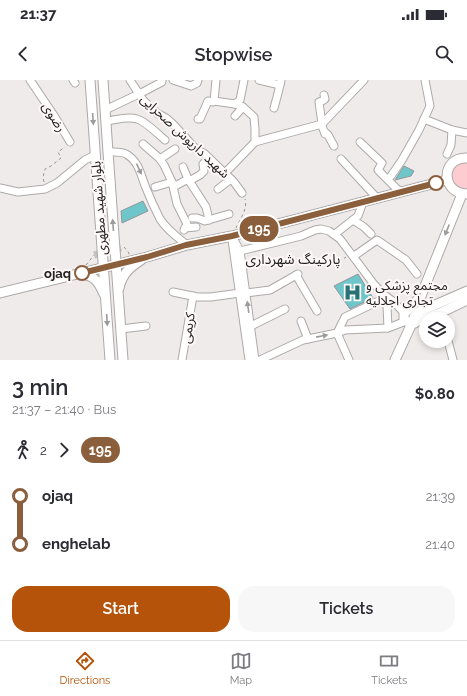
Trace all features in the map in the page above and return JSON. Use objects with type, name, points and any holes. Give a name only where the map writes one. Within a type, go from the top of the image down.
[{"type":"main road","name":"بلوار شهید مطهری","points":[[90,80],[110,360]]},
{"type":"main road","name":"بلوار شهید مطهری","points":[[104,80],[123,360]]},
{"type":"main road","points":[[95,155],[108,152]]},
{"type":"main road","points":[[395,360],[409,318],[421,296],[464,194],[457,192],[449,185],[447,174],[449,168],[457,159],[467,158]]},
{"type":"main road","points":[[0,293],[147,257],[186,245],[232,236],[447,180]]},
{"type":"main road","points":[[118,293],[120,284],[128,270],[147,257]]},
{"type":"main road","points":[[78,274],[88,275],[94,278],[106,298]]},
{"type":"main road","points":[[440,312],[467,291]]},
{"type":"main road","points":[[441,312],[467,300]]},
{"type":"main road","points":[[409,318],[419,317]]},
{"type":"main road","points":[[109,347],[122,345]]},
{"type":"street","name":"رضوی","points":[[30,80],[70,142]]},
{"type":"street","name":"شهید داریوش صحرایی","points":[[130,80],[139,94],[157,113],[166,118],[196,149],[205,154],[231,180],[242,194]]},
{"type":"street","points":[[105,110],[153,87],[162,82],[162,80]]},
{"type":"street","points":[[173,80],[191,86],[197,83],[198,80]]},
{"type":"street","points":[[214,101],[216,80]]},
{"type":"street","points":[[236,104],[240,100],[244,80]]},
{"type":"street","points":[[259,80],[281,83],[274,108]]},
{"type":"street","points":[[224,173],[255,142],[322,124],[364,80]]},
{"type":"street","points":[[391,176],[419,130],[430,106],[425,80]]},
{"type":"street","points":[[350,86],[358,86]]},
{"type":"street","points":[[324,95],[322,102],[319,102],[322,126],[324,134],[326,133],[328,135],[334,146]]},
{"type":"street","points":[[198,119],[208,101],[236,104],[243,107],[254,117],[255,142]]},
{"type":"street","points":[[236,116],[243,107]]},
{"type":"street","points":[[106,121],[128,118],[138,119],[165,140]]},
{"type":"street","points":[[424,119],[452,130],[467,133]]},
{"type":"street","points":[[447,154],[451,145],[452,130]]},
{"type":"street","points":[[360,142],[382,163],[378,170],[400,192]]},
{"type":"street","points":[[143,144],[160,159],[164,165],[172,184],[177,204],[187,225]]},
{"type":"street","points":[[160,159],[175,149]]},
{"type":"street","points":[[108,152],[125,153],[135,163],[161,220],[169,231],[186,245]]},
{"type":"street","points":[[0,188],[18,192],[45,189],[57,183],[85,160],[95,155]]},
{"type":"street","points":[[155,187],[172,184],[177,185],[200,175],[204,171],[203,164],[209,158]]},
{"type":"street","points":[[341,159],[377,198]]},
{"type":"street","points":[[183,166],[189,180],[206,207],[209,220]]},
{"type":"street","points":[[218,189],[231,180]]},
{"type":"street","points":[[335,234],[358,216],[363,202]]},
{"type":"street","points":[[187,225],[192,210]]},
{"type":"street","points":[[187,225],[197,218],[205,221],[229,214]]},
{"type":"street","points":[[353,220],[364,227],[370,234]]},
{"type":"street","points":[[187,225],[196,227]]},
{"type":"street","points":[[240,251],[301,236],[316,230],[325,230],[335,234],[340,239],[373,283],[409,318],[388,328],[345,330],[337,333],[308,338],[260,360]]},
{"type":"street","points":[[232,236],[240,251],[248,360]]},
{"type":"street","points":[[232,236],[251,326],[255,360]]},
{"type":"street","points":[[353,255],[377,240],[406,260],[417,274]]},
{"type":"street","points":[[173,292],[193,296],[211,297],[270,290],[297,274],[317,311]]},
{"type":"street","name":"کریمی","points":[[182,360],[193,296]]},
{"type":"street","points":[[337,333],[345,317],[383,299],[387,306],[388,328]]},
{"type":"street","points":[[251,326],[285,309]]},
{"type":"street","points":[[301,321],[308,338]]},
{"type":"street","points":[[121,329],[146,326]]},
{"type":"street","points":[[337,333],[349,360]]},
{"type":"street","points":[[450,348],[453,360]]},
{"type":"path","name":"رضوی","points":[[45,189],[43,177],[44,169],[51,166],[61,158],[58,152],[70,142]]},
{"type":"path","points":[[232,236],[246,207],[246,202],[242,194]]},
{"type":"path","points":[[124,247],[129,253]]},
{"type":"path","points":[[86,265],[94,255]]},
{"type":"path","points":[[334,265],[353,255]]},
{"type":"shaded area","points":[[467,160],[467,192],[452,185],[451,171],[454,166]]},
{"type":"building","points":[[404,166],[414,171],[411,176],[395,180]]},
{"type":"building","points":[[143,201],[148,211],[122,223],[121,211]]},
{"type":"building","name":"مجتمع پزشکی و تجاری اجلالیه","points":[[358,274],[373,298],[350,309],[334,286]]},
{"type":"tunnel","points":[[94,255],[124,247]]},
{"type":"bus line","name":"195","points":[[82,273],[147,257],[186,245],[232,236],[436,183]]},
{"type":"place","name":"ojaq","points":[[82,273]]},
{"type":"place","name":"مجتمع پزشکی و تجاری اجلالیه","points":[[353,292]]},
{"type":"district","name":"پارکینگ شهرداری","points":[[293,259]]}]
